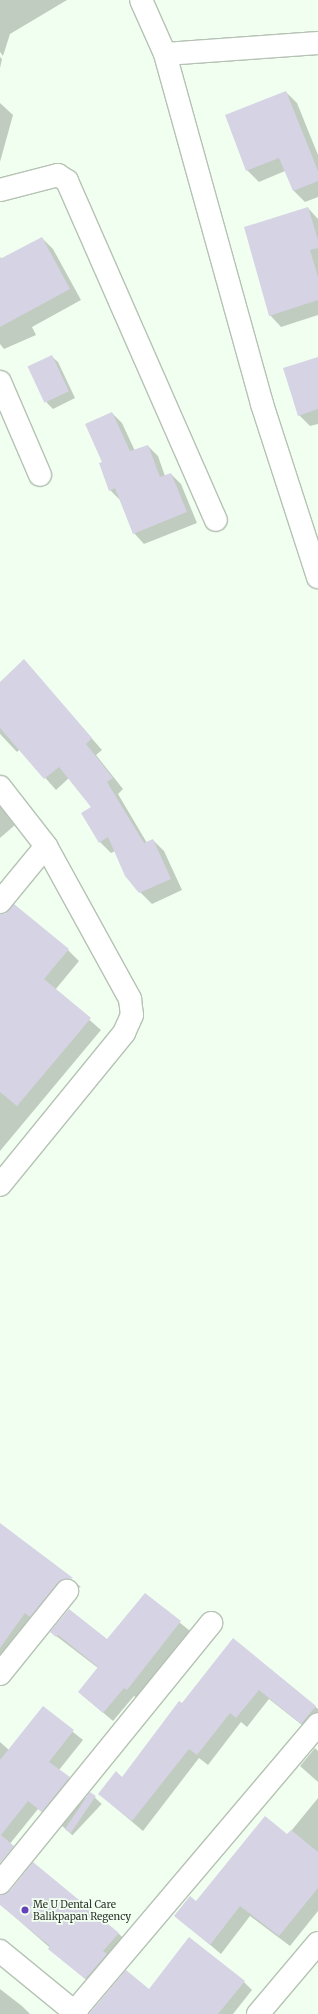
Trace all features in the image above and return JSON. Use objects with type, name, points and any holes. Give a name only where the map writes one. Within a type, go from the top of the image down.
[{"type":"street","points":[[141,0],[165,54],[262,404],[318,577]]},
{"type":"street","points":[[165,54],[318,43]]},
{"type":"street","points":[[0,190],[58,175],[66,181],[216,520]]},
{"type":"street","points":[[0,382],[40,476]]},
{"type":"street","points":[[0,787],[46,846],[130,998],[132,1015],[124,1033],[0,1185]]},
{"type":"street","points":[[0,902],[46,846]]},
{"type":"street","points":[[0,1674],[67,1591]]},
{"type":"street","points":[[0,1883],[211,1623]]},
{"type":"street","points":[[0,1951],[76,2013],[318,1724]]},
{"type":"street","points":[[258,2014],[318,1943]]},
{"type":"building","points":[[286,91],[318,171],[318,181],[293,191],[279,158],[246,171],[225,115]]},
{"type":"building","points":[[308,207],[318,240],[318,248],[310,250],[318,277],[318,300],[269,316],[244,227]]},
{"type":"building","points":[[42,237],[70,289],[0,327],[0,259]]},
{"type":"building","points":[[52,355],[69,391],[44,403],[28,366]]},
{"type":"building","points":[[318,357],[318,409],[298,416],[283,368]]},
{"type":"building","points":[[112,412],[130,451],[148,445],[160,477],[171,473],[187,512],[133,534],[115,488],[109,491],[99,463],[102,462],[85,424]]},
{"type":"building","points":[[24,659],[92,738],[86,744],[113,778],[107,782],[144,843],[153,839],[171,879],[139,893],[125,876],[108,837],[99,843],[81,813],[91,807],[59,767],[44,779],[0,728],[0,682]]},
{"type":"building","points":[[14,904],[69,949],[44,979],[91,1018],[17,1106],[0,1092],[0,914],[5,914]]},
{"type":"building","points":[[0,1523],[73,1578],[58,1583],[30,1617],[25,1613],[0,1648]]},
{"type":"building","points":[[145,1593],[181,1621],[127,1690],[124,1688],[103,1713],[78,1692],[98,1667],[58,1635],[56,1637],[50,1632],[69,1609],[107,1639]]},
{"type":"building","points":[[233,1638],[316,1706],[301,1724],[259,1690],[236,1718],[230,1713],[197,1755],[189,1749],[132,1821],[98,1794],[116,1771],[122,1777],[179,1701],[182,1703]]},
{"type":"building","points":[[43,1706],[74,1730],[49,1762],[70,1777],[42,1812],[28,1801],[1,1835],[14,1846],[0,1863],[0,1760]]},
{"type":"building","points":[[90,1792],[96,1796],[71,1833],[65,1829]]},
{"type":"building","points":[[265,1816],[287,1834],[291,1830],[318,1852],[318,1888],[279,1936],[240,1906],[210,1945],[174,1916],[190,1896],[196,1901]]},
{"type":"building","points":[[33,1862],[119,1933],[103,1951],[107,1954],[85,1979],[48,1949],[50,1946],[0,1905],[0,1895],[10,1891]]},
{"type":"building","points":[[189,1937],[245,1981],[218,2014],[89,2014],[126,1970],[149,1989]]},
{"type":"place","name":"Me U Dental Care Balikpapan Regency","points":[[25,1910]]}]
